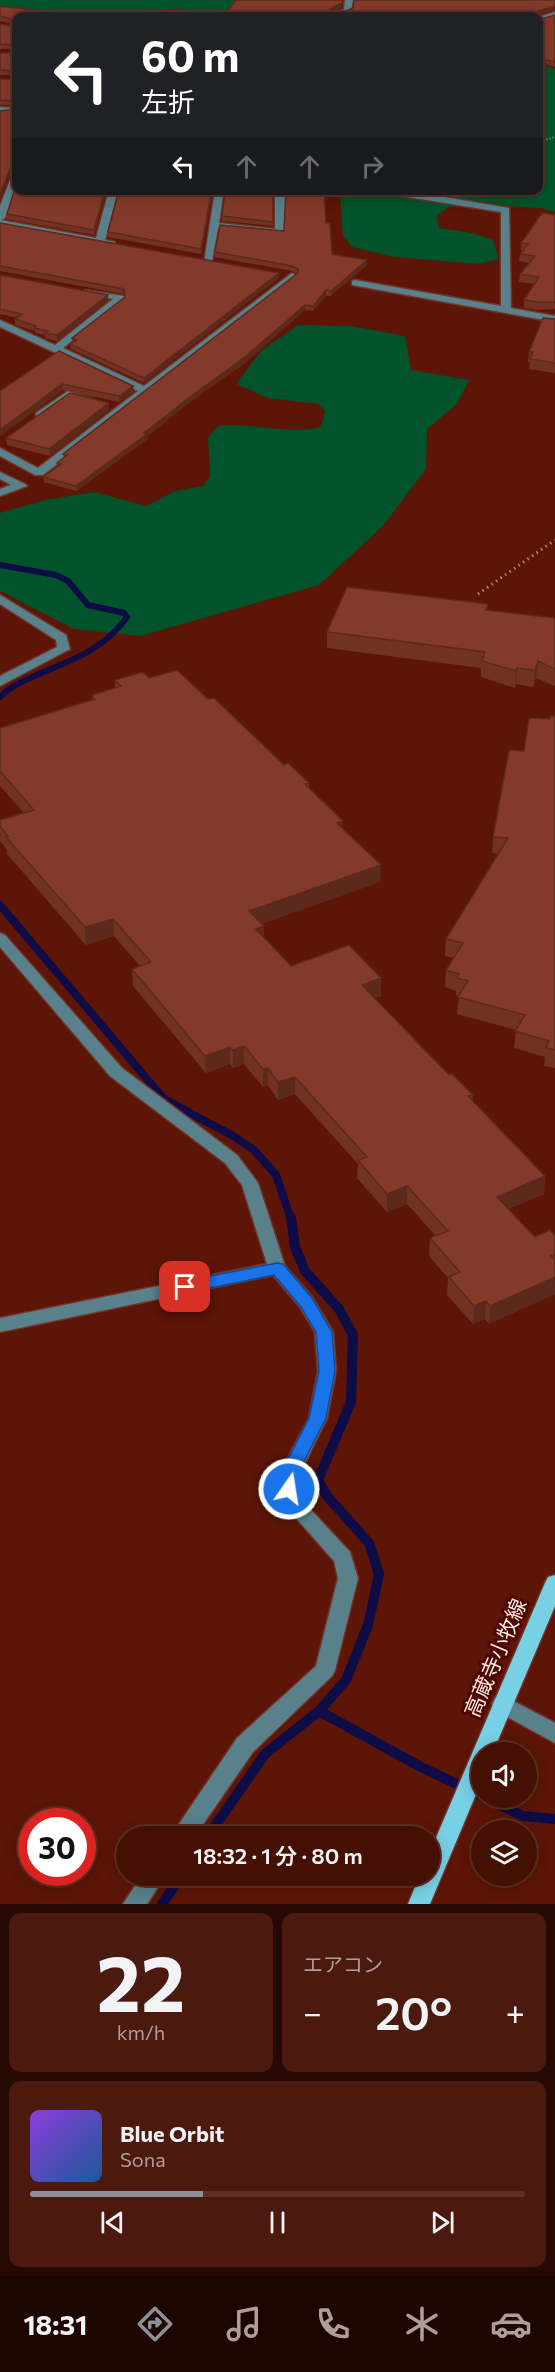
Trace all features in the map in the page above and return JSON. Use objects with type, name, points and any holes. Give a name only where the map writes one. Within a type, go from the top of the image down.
[{"type":"main road","name":"高蔵寺小牧線","points":[[486,1742],[555,1583]]},
{"type":"main road","name":"高蔵寺小牧線","points":[[419,1904],[471,1779]]},
{"type":"street","points":[[343,12],[348,10],[350,0]]},
{"type":"street","points":[[0,218],[12,186]]},
{"type":"street","points":[[100,241],[113,195]]},
{"type":"street","points":[[207,261],[218,195]]},
{"type":"street","points":[[214,225],[279,232],[280,195]]},
{"type":"street","points":[[418,195],[506,210],[506,311]]},
{"type":"street","points":[[0,223],[121,245]]},
{"type":"street","points":[[197,259],[218,263]]},
{"type":"street","points":[[0,451],[39,473],[111,405],[144,390],[292,276],[282,274]]},
{"type":"street","points":[[355,283],[555,319]]},
{"type":"street","points":[[56,349],[121,298],[77,290]]},
{"type":"street","points":[[3,327],[144,390]]},
{"type":"street","points":[[34,419],[68,394],[111,405]]},
{"type":"street","points":[[0,475],[21,486],[0,493]]},
{"type":"street","points":[[0,599],[62,638],[64,649],[15,672],[0,682]]},
{"type":"street","points":[[0,938],[116,1072],[231,1159],[249,1183],[277,1268],[306,1302],[324,1332],[327,1371],[318,1418],[288,1477],[291,1501],[343,1558],[348,1578],[325,1670],[245,1745],[189,1826]]},
{"type":"street","points":[[0,1325],[277,1268]]},
{"type":"street","points":[[502,1704],[555,1734]]},
{"type":"street","points":[[134,1904],[146,1886]]},
{"type":"path","points":[[478,594],[555,540]]},
{"type":"green space","points":[[0,0],[278,0],[238,12],[29,12],[0,9]]},
{"type":"green space","points":[[543,64],[555,69],[555,212],[541,208],[492,205],[448,207],[437,216],[439,228],[472,233],[493,240],[499,259],[479,264],[394,257],[352,247],[343,235],[340,195],[543,195]]},
{"type":"green space","points":[[298,325],[350,326],[405,336],[411,370],[469,380],[457,404],[427,429],[426,469],[383,526],[319,585],[140,636],[74,629],[0,591],[0,513],[45,500],[94,492],[146,506],[175,491],[203,486],[210,476],[208,438],[218,426],[295,430],[321,427],[325,411],[319,404],[268,398],[236,384],[261,351]]},
{"type":"building","points":[[236,0],[343,0],[327,12],[227,12]]},
{"type":"building","points":[[354,0],[555,0],[555,6],[538,11],[344,12],[353,8]]},
{"type":"building","points":[[0,6],[51,12],[12,12],[12,19],[0,16]]},
{"type":"building","points":[[179,9],[181,12],[139,12]]},
{"type":"building","points":[[555,15],[555,62],[543,61],[543,19]]},
{"type":"building","points":[[0,24],[12,26],[12,45],[0,44]]},
{"type":"building","points":[[0,53],[12,53],[12,71],[0,70]]},
{"type":"building","points":[[0,79],[12,79],[12,101],[0,100]]},
{"type":"building","points":[[12,110],[12,168],[0,194],[0,111]]},
{"type":"building","points":[[13,195],[104,195],[94,230],[7,214]]},
{"type":"building","points":[[118,195],[211,195],[201,249],[108,232]]},
{"type":"building","points":[[224,195],[273,195],[273,222],[222,216]]},
{"type":"building","points":[[286,195],[324,195],[326,223],[330,223],[332,254],[367,260],[331,291],[326,290],[313,306],[305,305],[246,356],[144,433],[147,434],[76,486],[43,477],[61,464],[57,463],[67,455],[63,454],[298,273],[298,269],[292,266],[215,252],[220,225],[284,231]]},
{"type":"building","points":[[542,213],[555,215],[555,302],[524,300],[539,277],[520,274],[535,256],[520,254],[528,244],[521,243]]},
{"type":"building","points":[[0,223],[279,273],[144,378],[70,344],[77,340],[72,338],[125,297],[124,289],[0,266]]},
{"type":"building","points":[[0,275],[108,295],[57,335],[45,333],[48,331],[34,328],[36,326],[15,319],[22,314],[0,309]]},
{"type":"building","points":[[543,318],[555,319],[555,363],[530,359],[533,352],[529,352]]},
{"type":"building","points":[[59,351],[133,386],[119,396],[62,384],[0,430],[0,391]]},
{"type":"building","points":[[70,393],[109,403],[49,449],[6,438]]},
{"type":"building","points":[[347,587],[488,604],[486,610],[555,618],[555,669],[538,661],[535,670],[517,668],[516,671],[482,661],[485,652],[327,632]]},
{"type":"building","points":[[177,670],[208,699],[214,698],[284,765],[288,763],[309,783],[305,784],[343,821],[337,823],[381,865],[249,911],[264,926],[256,929],[291,966],[349,945],[381,978],[362,985],[449,1075],[452,1074],[473,1095],[468,1096],[545,1176],[497,1197],[535,1237],[550,1230],[555,1236],[555,1255],[551,1256],[555,1260],[555,1277],[490,1306],[486,1301],[474,1306],[449,1277],[460,1272],[430,1238],[448,1231],[407,1186],[387,1194],[358,1160],[367,1157],[295,1077],[278,1082],[268,1068],[263,1069],[244,1046],[233,1050],[230,1047],[205,1056],[132,969],[151,962],[113,919],[85,927],[6,837],[8,836],[0,826],[0,820],[34,810],[0,771],[0,728],[95,699],[92,695],[121,686],[115,680],[143,672],[149,678]]},
{"type":"building","points":[[550,716],[555,716],[555,1050],[546,1048],[549,1041],[515,1031],[525,1015],[458,997],[468,981],[457,978],[459,974],[446,970],[463,943],[446,939],[508,838],[493,837],[509,750],[524,751],[529,718],[550,719]]},
{"type":"waterway","points":[[0,565],[56,575],[68,581],[88,605],[124,613],[127,617],[99,645],[66,663],[19,683],[0,697]]},
{"type":"waterway","points":[[0,905],[164,1099],[235,1137],[254,1150],[276,1175],[291,1219]]},
{"type":"waterway","points":[[291,1217],[295,1247],[305,1271],[339,1309],[353,1335],[351,1402],[318,1480],[327,1496],[369,1543],[379,1574],[368,1625],[346,1680],[319,1711]]},
{"type":"waterway","points":[[215,1826],[265,1754],[319,1711]]},
{"type":"waterway","points":[[319,1711],[421,1767],[471,1791]]},
{"type":"waterway","points":[[507,1808],[523,1816],[555,1819]]},
{"type":"waterway","points":[[162,1904],[174,1886]]},
{"type":"route","points":[[185,1287],[277,1268],[306,1302],[324,1332],[327,1371],[318,1418],[288,1477],[289,1489]]}]
